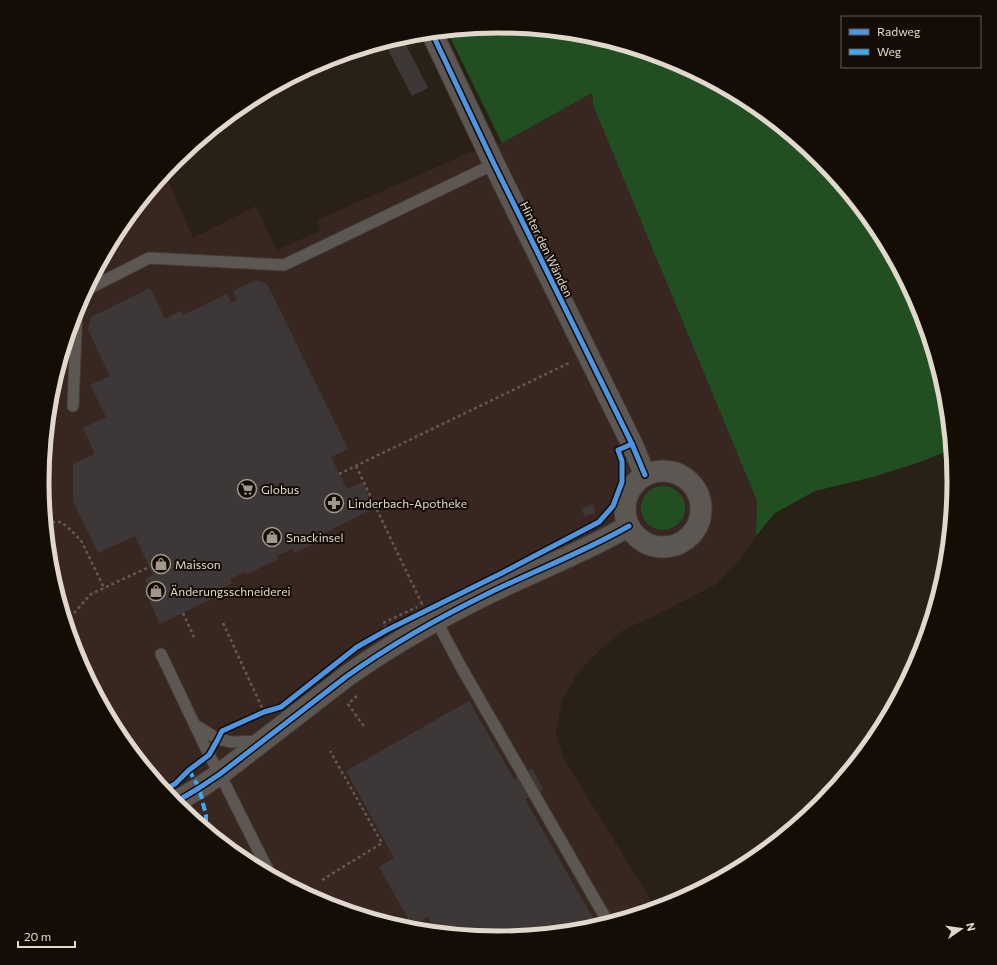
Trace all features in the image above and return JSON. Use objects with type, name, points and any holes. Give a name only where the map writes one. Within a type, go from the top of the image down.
[{"type":"street","name":"Hinter den Wänden","points":[[434,38],[494,164],[632,444],[645,475]]},
{"type":"street","points":[[657,471],[670,471],[682,475],[692,483],[699,495],[701,507],[700,520],[694,531],[685,540],[673,546],[660,547],[648,544],[637,537],[629,526],[625,515],[625,503],[629,492],[636,482],[645,475],[657,471]]},
{"type":"street","points":[[180,799],[220,774],[366,662],[436,620],[489,593],[600,542],[629,526]]},
{"type":"lane","points":[[94,286],[149,258],[284,264],[494,164]]},
{"type":"lane","points":[[73,406],[76,329]]},
{"type":"lane","points":[[436,620],[606,919]]},
{"type":"lane","points":[[161,654],[209,755],[268,868]]},
{"type":"lane","points":[[195,725],[218,739],[232,742],[263,741]]},
{"type":"path","points":[[339,474],[587,354]]},
{"type":"path","points":[[356,466],[422,604],[383,623],[387,630]]},
{"type":"path","points":[[51,522],[61,522],[82,542],[104,588]]},
{"type":"path","points":[[70,618],[91,594],[149,567]]},
{"type":"path","points":[[183,613],[194,637]]},
{"type":"path","points":[[223,623],[264,712]]},
{"type":"path","points":[[381,634],[394,627]]},
{"type":"path","points":[[257,716],[270,710]]},
{"type":"path","points":[[322,880],[382,843],[330,751]]},
{"type":"shaded area","points":[[592,93],[593,105],[757,501],[756,536],[739,560],[715,585],[625,629],[601,649],[577,674],[562,701],[556,732],[563,757],[653,904],[615,917],[586,923],[528,931],[498,932],[440,928],[411,923],[382,917],[326,898],[274,872],[249,856],[225,839],[181,800],[142,756],[125,732],[109,707],[83,655],[64,599],[58,570],[50,512],[49,482],[53,424],[58,395],[64,366],[83,310],[109,258],[125,233],[142,209],[168,179],[193,238],[256,206],[277,250],[320,231],[317,220],[466,154],[502,143]]},
{"type":"green space","points":[[498,33],[528,34],[557,37],[615,48],[671,67],[723,93],[748,109],[795,145],[836,186],[855,209],[888,258],[914,310],[933,366],[944,424],[947,451],[923,461],[873,477],[815,491],[775,513],[756,536],[757,501],[593,105],[592,93],[502,143],[449,36]]},
{"type":"green space","points":[[659,486],[667,486],[679,492],[685,504],[685,512],[679,524],[667,530],[659,530],[647,524],[641,512],[641,504],[647,492]]},
{"type":"building","points":[[405,43],[428,88],[412,96],[387,47]]},
{"type":"building","points":[[256,280],[267,284],[348,449],[331,457],[347,489],[362,482],[374,508],[315,538],[317,542],[295,553],[292,549],[277,556],[279,559],[247,574],[245,572],[230,579],[232,583],[211,594],[213,598],[160,624],[148,598],[153,596],[145,579],[153,575],[135,536],[98,553],[73,501],[73,464],[95,454],[83,428],[106,417],[90,385],[110,376],[88,330],[91,317],[150,288],[165,319],[180,311],[183,315],[227,294],[231,303],[237,300],[233,291]]},
{"type":"building","points":[[592,504],[596,512],[585,517],[581,509]]},
{"type":"building","points":[[469,701],[514,779],[532,768],[543,789],[525,799],[595,921],[557,928],[498,932],[469,931],[434,927],[428,917],[416,924],[410,923],[379,867],[394,858],[346,771]]},
{"type":"marked path","points":[[189,770],[199,788],[206,815],[206,823]]},
{"type":"cycle path","points":[[434,38],[494,164],[632,444],[645,475]]},
{"type":"cycle path","points":[[169,787],[175,784],[189,770],[209,755],[222,731],[264,712],[281,707],[357,647],[387,630],[502,573],[599,522],[613,506],[622,482],[622,461],[618,450],[632,444]]},
{"type":"cycle path","points":[[180,799],[220,774],[347,676],[399,642],[434,621],[471,602],[560,561],[629,526]]},
{"type":"place","name":"Globus","points":[[247,489]]},
{"type":"place","name":"Linderbach-Apotheke","points":[[334,503]]},
{"type":"place","name":"Snackinsel","points":[[272,537]]},
{"type":"place","name":"Maisson","points":[[161,564]]},
{"type":"place","name":"Änderungsschneiderei","points":[[156,591]]}]
